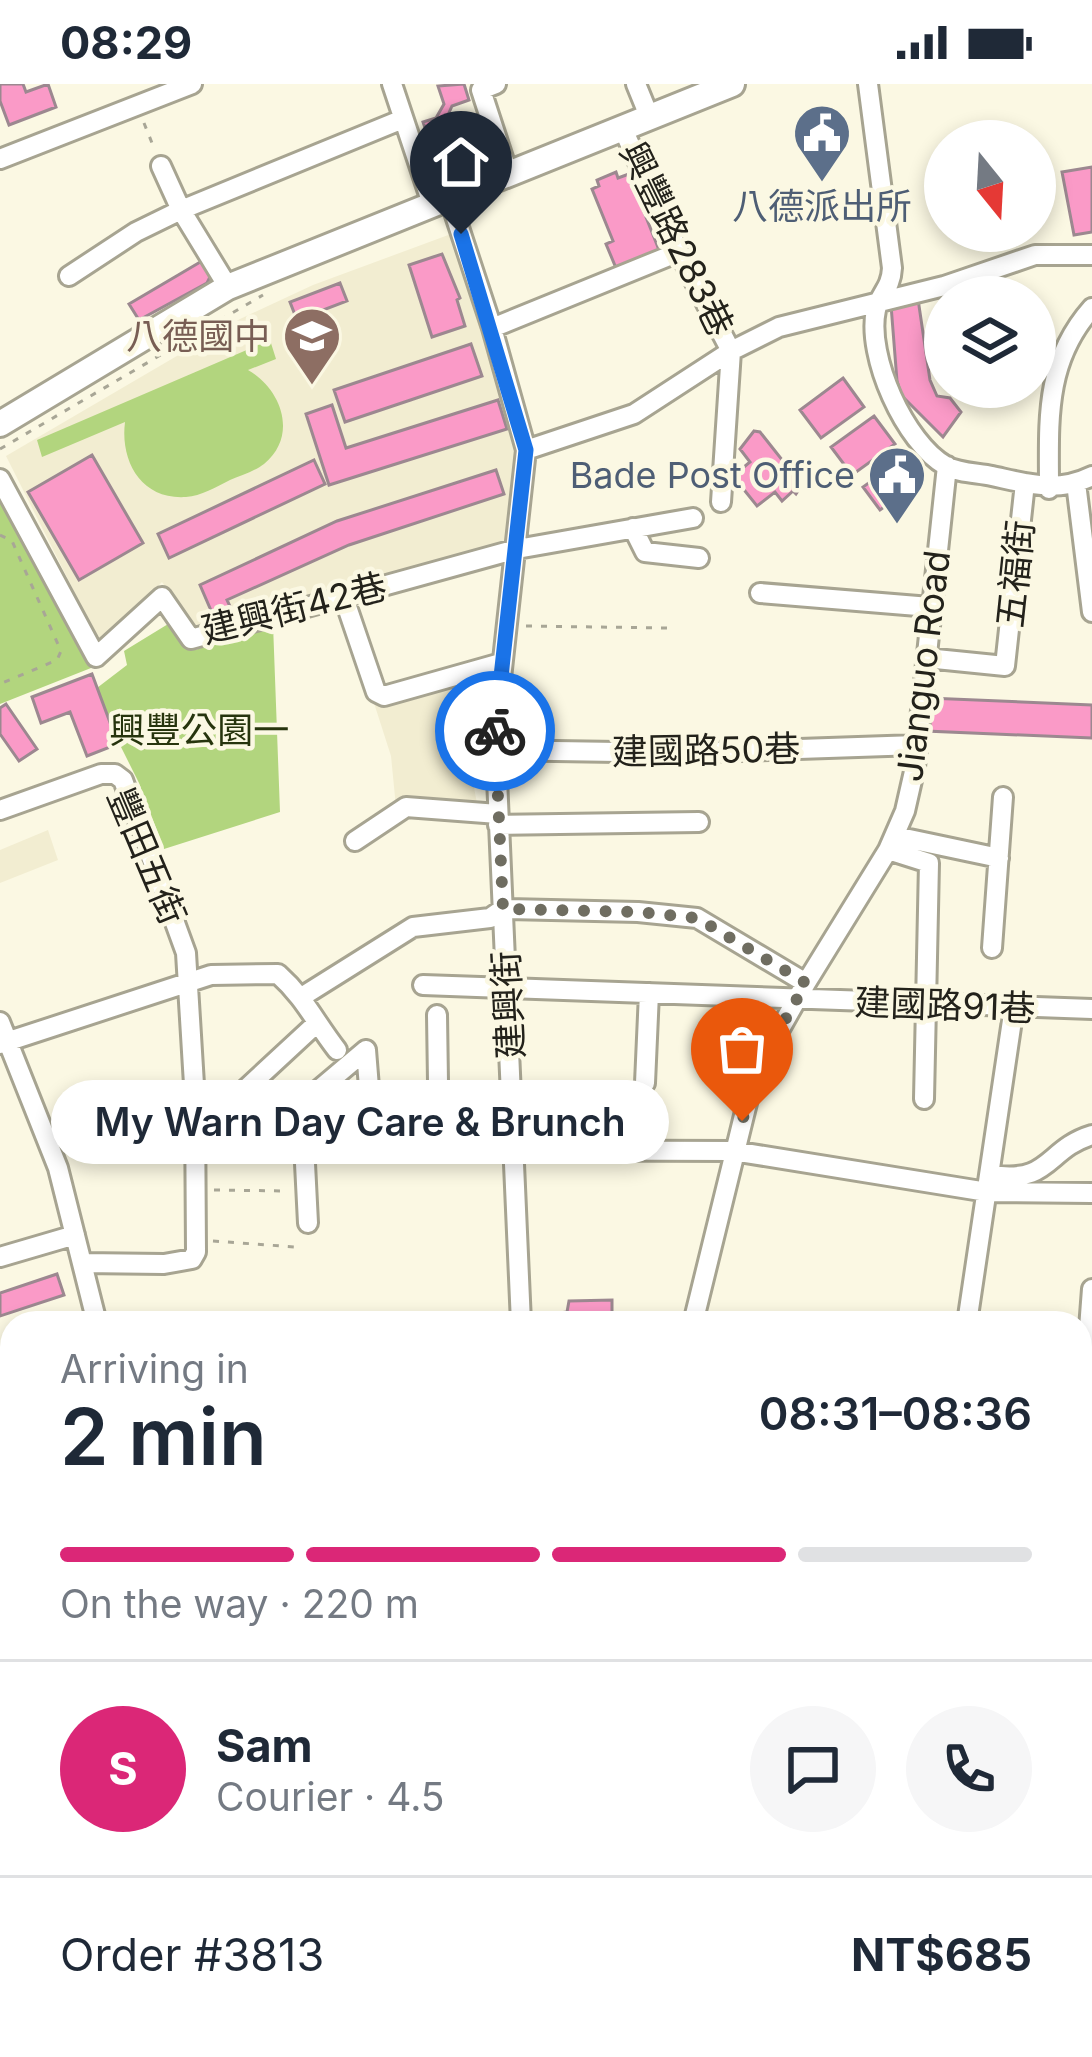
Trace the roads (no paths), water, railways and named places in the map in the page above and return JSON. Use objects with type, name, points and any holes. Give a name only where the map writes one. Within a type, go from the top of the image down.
[{"type":"main road","points":[[0,424],[228,287],[732,84]]},
{"type":"street","points":[[129,84],[137,106]]},
{"type":"street","points":[[0,159],[192,84]]},
{"type":"street","name":"建興街","points":[[392,84],[492,328],[526,450],[495,750],[521,1311]]},
{"type":"street","points":[[636,84],[649,116]]},
{"type":"street","points":[[868,84],[892,268],[891,285],[880,300],[875,322],[888,397],[946,466],[1049,489],[1087,484]]},
{"type":"street","points":[[488,87],[508,173]]},
{"type":"street","points":[[69,275],[181,210],[403,119]]},
{"type":"street","name":"興豐路283巷","points":[[622,127],[731,351]]},
{"type":"street","points":[[161,166],[181,210],[228,287]]},
{"type":"street","points":[[492,328],[679,252]]},
{"type":"street","points":[[994,276],[1035,255],[1092,255]]},
{"type":"street","points":[[526,450],[634,414],[731,351],[779,327],[880,300],[924,294]]},
{"type":"street","points":[[1049,489],[1052,395],[1071,331],[1092,310]]},
{"type":"street","points":[[721,502],[731,351]]},
{"type":"street","name":"Jianguo Road","points":[[696,1311],[733,1151],[764,1057],[892,843],[905,811],[917,745],[946,466]]},
{"type":"street","name":"建興街42巷","points":[[0,479],[96,657],[162,597],[191,639],[517,549],[692,518]]},
{"type":"street","name":"五福街","points":[[926,658],[1005,666],[1025,483]]},
{"type":"street","points":[[1087,484],[1092,531]]},
{"type":"street","points":[[1087,484],[1092,612]]},
{"type":"street","points":[[633,528],[645,552],[699,558]]},
{"type":"street","points":[[760,593],[930,608]]},
{"type":"street","points":[[344,598],[376,692],[383,696],[501,663]]},
{"type":"street","name":"建國路50巷","points":[[495,750],[681,753],[917,745]]},
{"type":"street","name":"豐田五街","points":[[0,810],[101,774],[115,774],[123,780],[186,953],[190,983]]},
{"type":"street","points":[[992,948],[1003,797]]},
{"type":"street","points":[[355,841],[406,807],[498,820],[699,822]]},
{"type":"street","points":[[892,843],[999,858]]},
{"type":"street","points":[[892,843],[929,862],[924,1099]]},
{"type":"street","points":[[303,996],[413,927],[490,918],[503,909],[697,918],[802,991]]},
{"type":"street","points":[[94,1311],[52,1153],[3,1036],[211,976],[278,974],[303,996],[316,1024],[337,1050]]},
{"type":"street","points":[[82,1263],[164,1264],[192,1259],[198,1240],[190,983]]},
{"type":"street","name":"建國路91巷","points":[[423,985],[649,993],[802,991],[926,1005],[1092,1009]]},
{"type":"street","points":[[645,1082],[649,993]]},
{"type":"street","points":[[969,1311],[1014,1007]]},
{"type":"street","points":[[437,1015],[439,1148]]},
{"type":"street","points":[[195,1101],[236,1098],[316,1024]]},
{"type":"street","points":[[308,1223],[302,1104],[366,1050],[374,1150],[733,1151],[1092,1193]]},
{"type":"street","points":[[989,1184],[1038,1172],[1065,1144],[1092,1135]]},
{"type":"street","points":[[0,1257],[75,1234]]},
{"type":"place","name":"八德派出所","points":[[822,184]]},
{"type":"place","name":"八德國中","points":[[312,387]]},
{"type":"place","name":"Bade Post Office","points":[[897,526]]},
{"type":"place","name":"My Warn Day Care & Brunch","points":[[742,1121]]},
{"type":"park label","name":"興豐公園一","points":[[199,730]]}]
